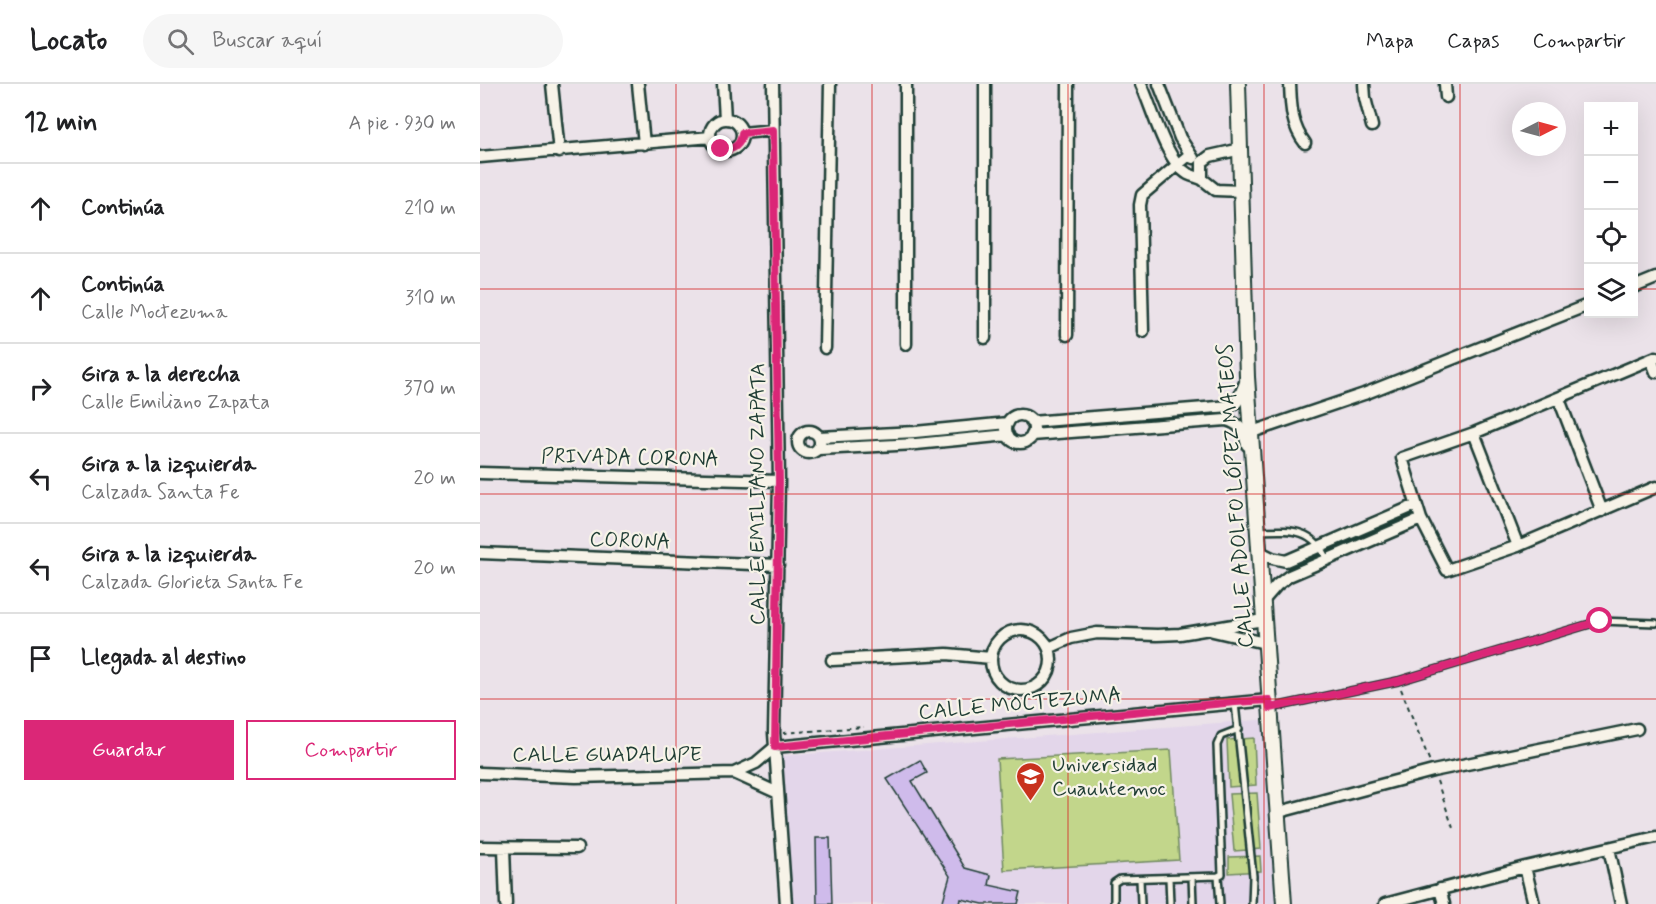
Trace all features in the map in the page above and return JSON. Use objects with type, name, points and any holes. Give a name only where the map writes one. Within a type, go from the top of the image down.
[{"type":"street","points":[[552,84],[559,152]]},
{"type":"street","points":[[638,84],[644,144]]},
{"type":"street","points":[[723,84],[725,119]]},
{"type":"street","name":"CALLE EMILIANO ZAPATA","points":[[773,84],[779,481],[775,747],[786,904]]},
{"type":"street","points":[[825,348],[830,84]]},
{"type":"street","points":[[906,84],[906,344]]},
{"type":"street","points":[[985,84],[986,338]]},
{"type":"street","points":[[1067,335],[1068,84]]},
{"type":"street","points":[[1141,84],[1166,146],[1179,165],[1187,173],[1202,179],[1216,190],[1242,191]]},
{"type":"street","points":[[1159,84],[1180,138],[1189,154],[1195,160],[1202,162]]},
{"type":"street","name":"CALLE ADOLFO LÓPEZ MATEOS","points":[[1238,84],[1247,377],[1284,898]]},
{"type":"street","points":[[1290,84],[1292,116],[1297,132],[1305,143]]},
{"type":"street","points":[[1364,84],[1372,126]]},
{"type":"street","points":[[1445,84],[1446,97]]},
{"type":"street","points":[[725,119],[734,121],[741,128],[742,133],[740,143],[731,150],[721,149],[712,142],[714,125],[725,119]]},
{"type":"street","points":[[742,133],[773,130]]},
{"type":"street","points":[[480,158],[711,137]]},
{"type":"street","points":[[1202,162],[1210,156],[1241,149]]},
{"type":"street","points":[[1143,331],[1140,205],[1142,195],[1189,154]]},
{"type":"street","points":[[1202,162],[1202,179]]},
{"type":"street","points":[[1638,285],[1656,278]]},
{"type":"street","points":[[1252,432],[1364,394],[1584,307]]},
{"type":"street","points":[[1656,372],[1653,358],[1474,433],[1402,458],[1421,519],[1447,570],[1518,546],[1656,488]]},
{"type":"street","points":[[1008,435],[1008,423],[1013,417],[1021,415],[1032,422],[1230,406],[1237,402],[1247,377]]},
{"type":"street","points":[[1559,399],[1602,511]]},
{"type":"street","points":[[1121,414],[1122,428]]},
{"type":"street","points":[[819,449],[821,443],[814,432],[806,432],[800,436],[798,444],[801,451],[808,454],[819,449],[916,444],[1008,435],[1018,443],[1026,441],[1032,435],[1226,420],[1237,423],[1244,432],[1247,445],[1253,455]]},
{"type":"street","points":[[1032,422],[1032,435]]},
{"type":"street","points":[[819,437],[915,432],[1008,423]]},
{"type":"street","points":[[915,432],[916,444]]},
{"type":"street","points":[[1474,433],[1518,546]]},
{"type":"street","name":"PRIVADA CORONA","points":[[480,473],[779,481]]},
{"type":"street","points":[[1260,552],[1286,561],[1416,505]]},
{"type":"street","points":[[1263,601],[1277,585],[1289,576],[1421,519]]},
{"type":"street","name":"CORONA","points":[[480,553],[778,565]]},
{"type":"street","points":[[1049,648],[1071,638],[1097,633],[1157,635],[1208,630],[1263,620]]},
{"type":"street","points":[[1026,630],[1036,633],[1049,648],[1050,667],[1040,683],[1032,688],[1022,690],[1004,684],[992,668],[993,648],[998,639],[1006,633],[1026,630]]},
{"type":"street","points":[[1208,630],[1265,643]]},
{"type":"street","points":[[832,660],[947,654],[991,658]]},
{"type":"street","name":"CALLE MOCTEZUMA","points":[[775,747],[1235,702],[1270,704]]},
{"type":"street","points":[[1279,812],[1433,771],[1637,729]]},
{"type":"street","name":"CALLE GUADALUPE","points":[[480,773],[576,777],[734,773],[756,764],[775,747]]},
{"type":"street","name":"CALLE GUADALUPE","points":[[734,773],[778,793]]},
{"type":"street","points":[[1385,904],[1525,867],[1656,837]]},
{"type":"street","points":[[480,846],[577,848]]},
{"type":"street","points":[[504,848],[506,904]]},
{"type":"street","points":[[1609,848],[1621,904]]},
{"type":"street","points":[[1525,867],[1534,904]]},
{"type":"street","points":[[1440,889],[1444,904]]},
{"type":"street","points":[[1284,898],[1292,904]]},
{"type":"lane","points":[[1259,531],[1301,532],[1321,546],[1327,560]]},
{"type":"lane","points":[[1270,704],[1398,681],[1600,621],[1656,623]]},
{"type":"lane","points":[[1235,702],[1252,876],[1252,904]]},
{"type":"lane","points":[[1113,904],[1114,883],[1120,879],[1218,876],[1222,874],[1217,745],[1221,736],[1239,729]]},
{"type":"lane","points":[[1218,876],[1220,904]]},
{"type":"lane","points":[[1192,877],[1193,904]]},
{"type":"lane","points":[[1169,878],[1170,904]]},
{"type":"lane","points":[[1140,879],[1142,904]]},
{"type":"path","points":[[1398,681],[1454,831]]},
{"type":"shaded area","name":"Universidad Cuauhtemoc","points":[[1271,719],[1284,904],[791,904],[782,756]]},
{"type":"green space","points":[[1254,738],[1256,785],[1229,787],[1227,740]]},
{"type":"green space","points":[[1171,750],[1179,860],[1004,870],[997,759]]},
{"type":"green space","points":[[1257,793],[1261,849],[1234,851],[1229,794]]},
{"type":"green space","points":[[1260,856],[1261,871],[1229,873],[1229,857]]},
{"type":"building","points":[[920,760],[927,773],[912,781],[965,868],[991,875],[989,885],[1021,892],[1018,904],[983,904],[961,899],[960,904],[942,904],[950,876],[887,779]]},
{"type":"building","points":[[816,838],[830,838],[832,904],[817,904]]},
{"type":"place","name":"Universidad Cuauhtemoc","points":[[1031,802]]},
{"type":"route","points":[[721,149],[731,150],[736,147],[740,143],[742,133],[773,130],[779,439],[775,747],[1235,702],[1269,700],[1270,708],[1398,681],[1600,621]]}]
